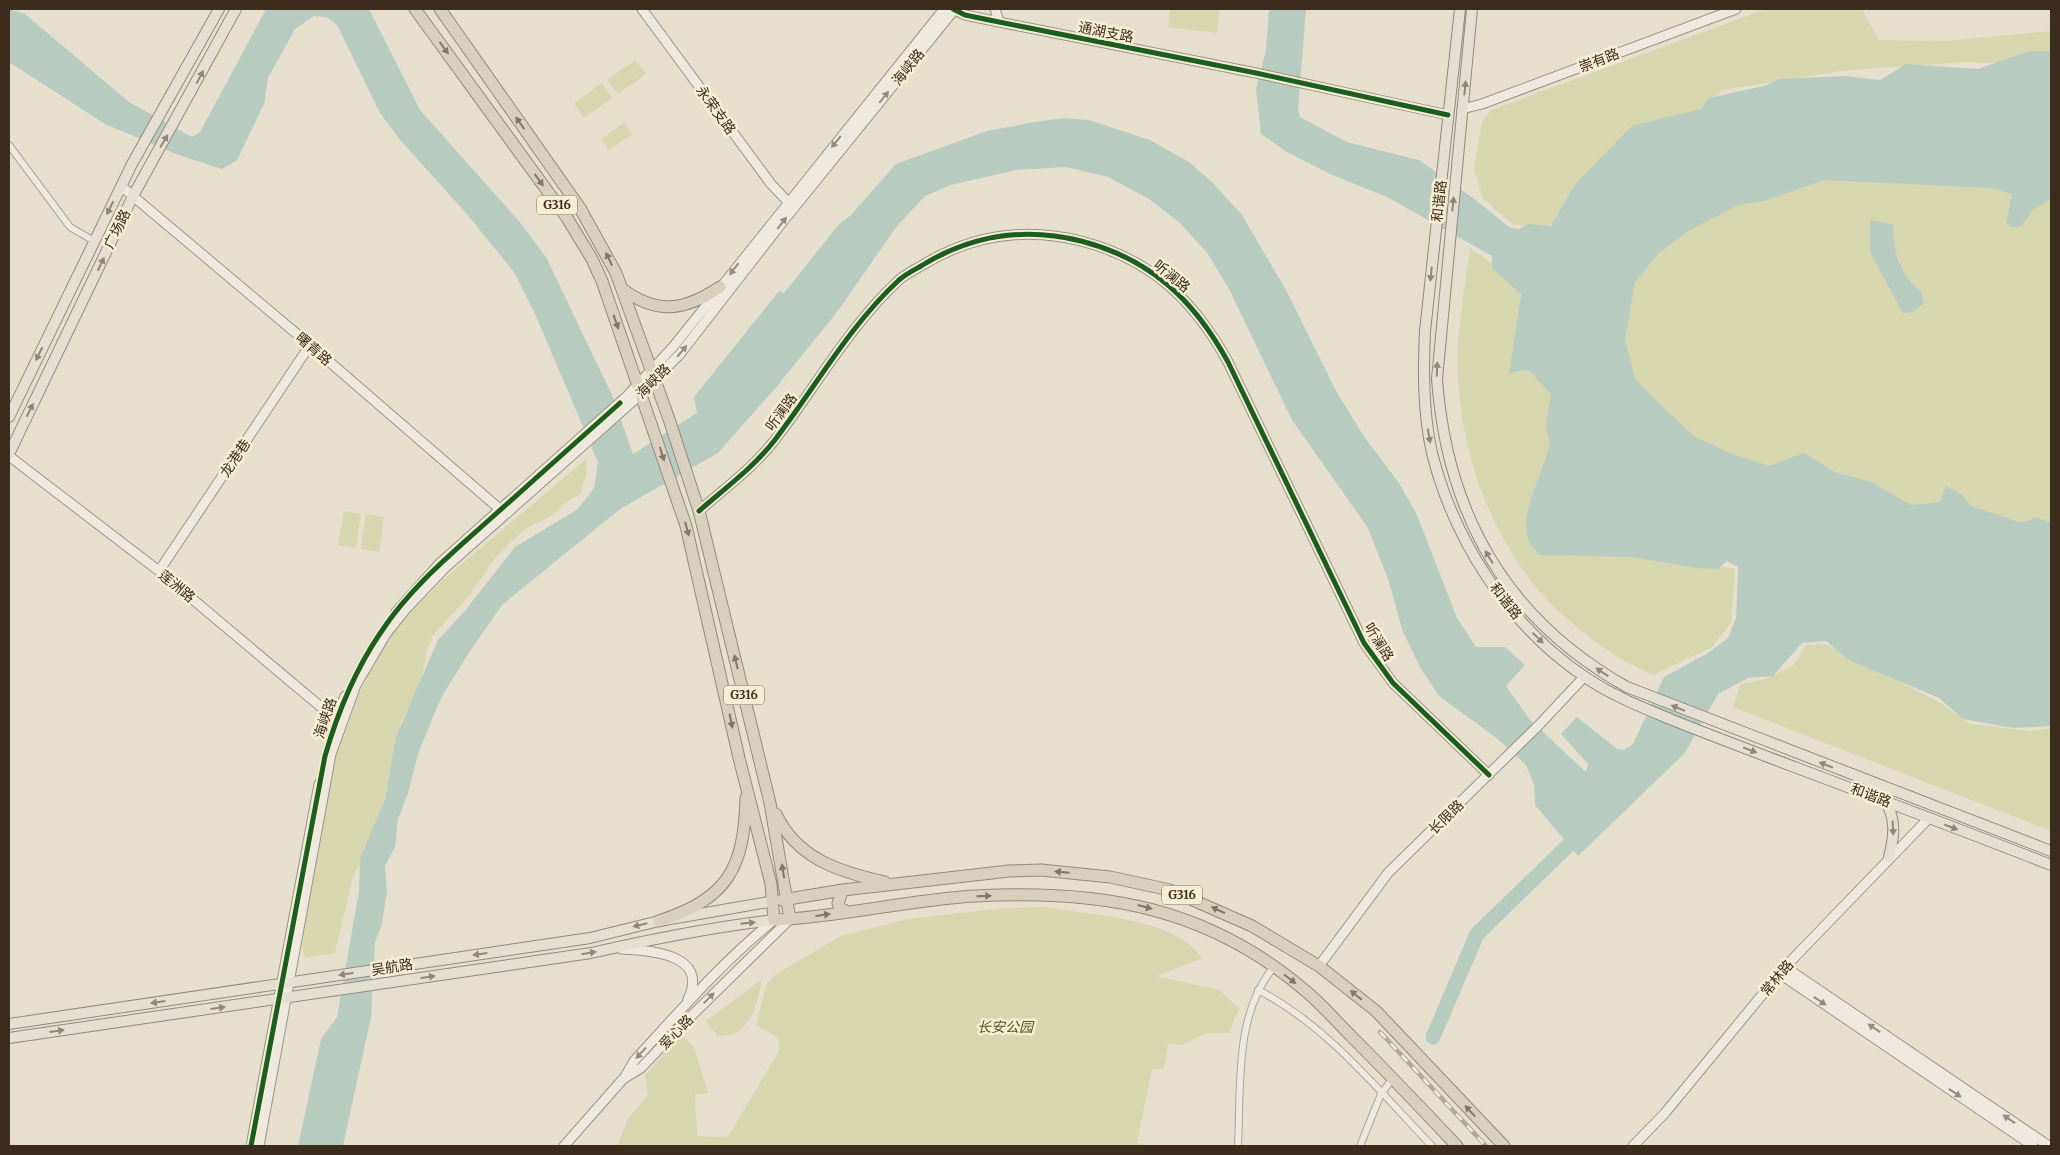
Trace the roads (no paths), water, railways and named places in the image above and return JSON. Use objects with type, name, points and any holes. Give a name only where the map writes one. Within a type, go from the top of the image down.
[{"type":"highway","name":"G316","points":[[415,9],[567,218],[592,260],[640,388],[686,526],[774,901],[774,920],[790,920],[972,896],[1057,894],[1100,898],[1139,905],[1180,917],[1216,933],[1274,967],[1308,993],[1393,1078],[1457,1146]]},
{"type":"highway","name":"G316","points":[[440,9],[580,208],[606,252],[622,289],[669,419],[699,510],[770,803],[788,898],[790,920]]},
{"type":"highway","points":[[622,289],[647,303],[675,307],[691,303],[720,287]]},
{"type":"highway","points":[[659,921],[700,905],[723,883],[735,866],[744,840],[746,781]]},
{"type":"highway","points":[[770,803],[790,836],[821,862],[844,873],[894,884]]},
{"type":"highway","name":"G316","points":[[774,901],[843,890],[1017,870],[1070,873],[1133,880],[1170,890],[1206,904],[1252,926],[1319,966],[1376,1012],[1504,1146]]},
{"type":"highway","points":[[843,890],[838,903],[840,908],[847,912]]},
{"type":"main road","name":"广场路","points":[[9,417],[121,186],[219,9]]},
{"type":"main road","name":"广场路","points":[[9,455],[133,196],[177,120],[236,9]]},
{"type":"main road","name":"和谐路","points":[[1460,9],[1436,226],[1426,331],[1424,379],[1426,415],[1432,452],[1442,487],[1468,545],[1490,580],[1515,615],[1547,646],[1584,677],[1640,707],[2051,865]]},
{"type":"main road","name":"和谐路","points":[[1472,9],[1449,236],[1437,379],[1448,458],[1464,509],[1490,559],[1532,614],[1557,638],[1596,668],[1645,695],[2051,851]]},
{"type":"main road","points":[[1884,800],[1892,815],[1894,830],[1889,857]]},
{"type":"main road","name":"吴航路","points":[[9,1024],[590,938],[659,921],[774,901]]},
{"type":"main road","points":[[698,914],[704,916],[707,923],[700,930]]},
{"type":"main road","name":"吴航路","points":[[9,1038],[380,984],[610,948],[700,930],[774,920]]},
{"type":"street","name":"永荣支路","points":[[642,9],[771,184],[791,204]]},
{"type":"street","name":"海峡路","points":[[251,1146],[339,717],[369,661],[400,616],[445,568],[503,512],[653,375],[680,354],[791,204],[944,9]]},
{"type":"street","name":"海峡路","points":[[653,375],[720,287],[954,9]]},
{"type":"street","name":"通湖支路","points":[[954,9],[966,15],[1256,73],[1448,118]]},
{"type":"street","points":[[996,9],[1000,22]]},
{"type":"street","name":"崇有路","points":[[1462,109],[1482,104],[1736,9]]},
{"type":"street","points":[[9,145],[70,228],[94,241]]},
{"type":"street","name":"曙青路","points":[[121,186],[310,345],[503,512]]},
{"type":"street","name":"听澜路","points":[[699,510],[767,449],[852,334],[878,301],[901,278],[935,257],[962,245],[1011,234],[1035,234],[1069,238],[1105,248],[1126,257],[1160,277],[1174,288],[1205,323],[1228,362],[1364,643],[1393,683],[1489,775]]},
{"type":"street","name":"龙港巷","points":[[159,571],[310,345]]},
{"type":"street","name":"莲洲路","points":[[9,455],[159,571],[321,707],[339,717]]},
{"type":"street","name":"长限路","points":[[1319,966],[1388,873],[1538,726],[1584,677]]},
{"type":"street","name":"常林路","points":[[1634,1146],[1665,1113],[1783,971],[1889,857],[1929,818]]},
{"type":"street","points":[[623,1079],[634,1061],[740,947],[774,920]]},
{"type":"street","name":"爱心路","points":[[564,1146],[623,1079],[642,1068],[684,1023],[790,920]]},
{"type":"street","points":[[610,948],[648,950],[668,954],[679,960],[690,973],[692,984],[685,1006]]},
{"type":"street","points":[[1238,1146],[1243,1042],[1262,980],[1274,967]]},
{"type":"street","points":[[1783,971],[2033,1146]]},
{"type":"street","points":[[1783,971],[2049,1146]]},
{"type":"street","points":[[1258,990],[1309,1023],[1361,1071],[1432,1146]]},
{"type":"street","name":"海峡路","points":[[259,1146],[282,999]]},
{"type":"street","points":[[1360,1146],[1382,1094],[1393,1078]]},
{"type":"waterway","points":[[1433,1037],[1477,934],[1582,832]]},
{"type":"railway","points":[[1380,1032],[1486,1146]]},
{"type":"park label","name":"长安公园","points":[[1005,1027]]}]
